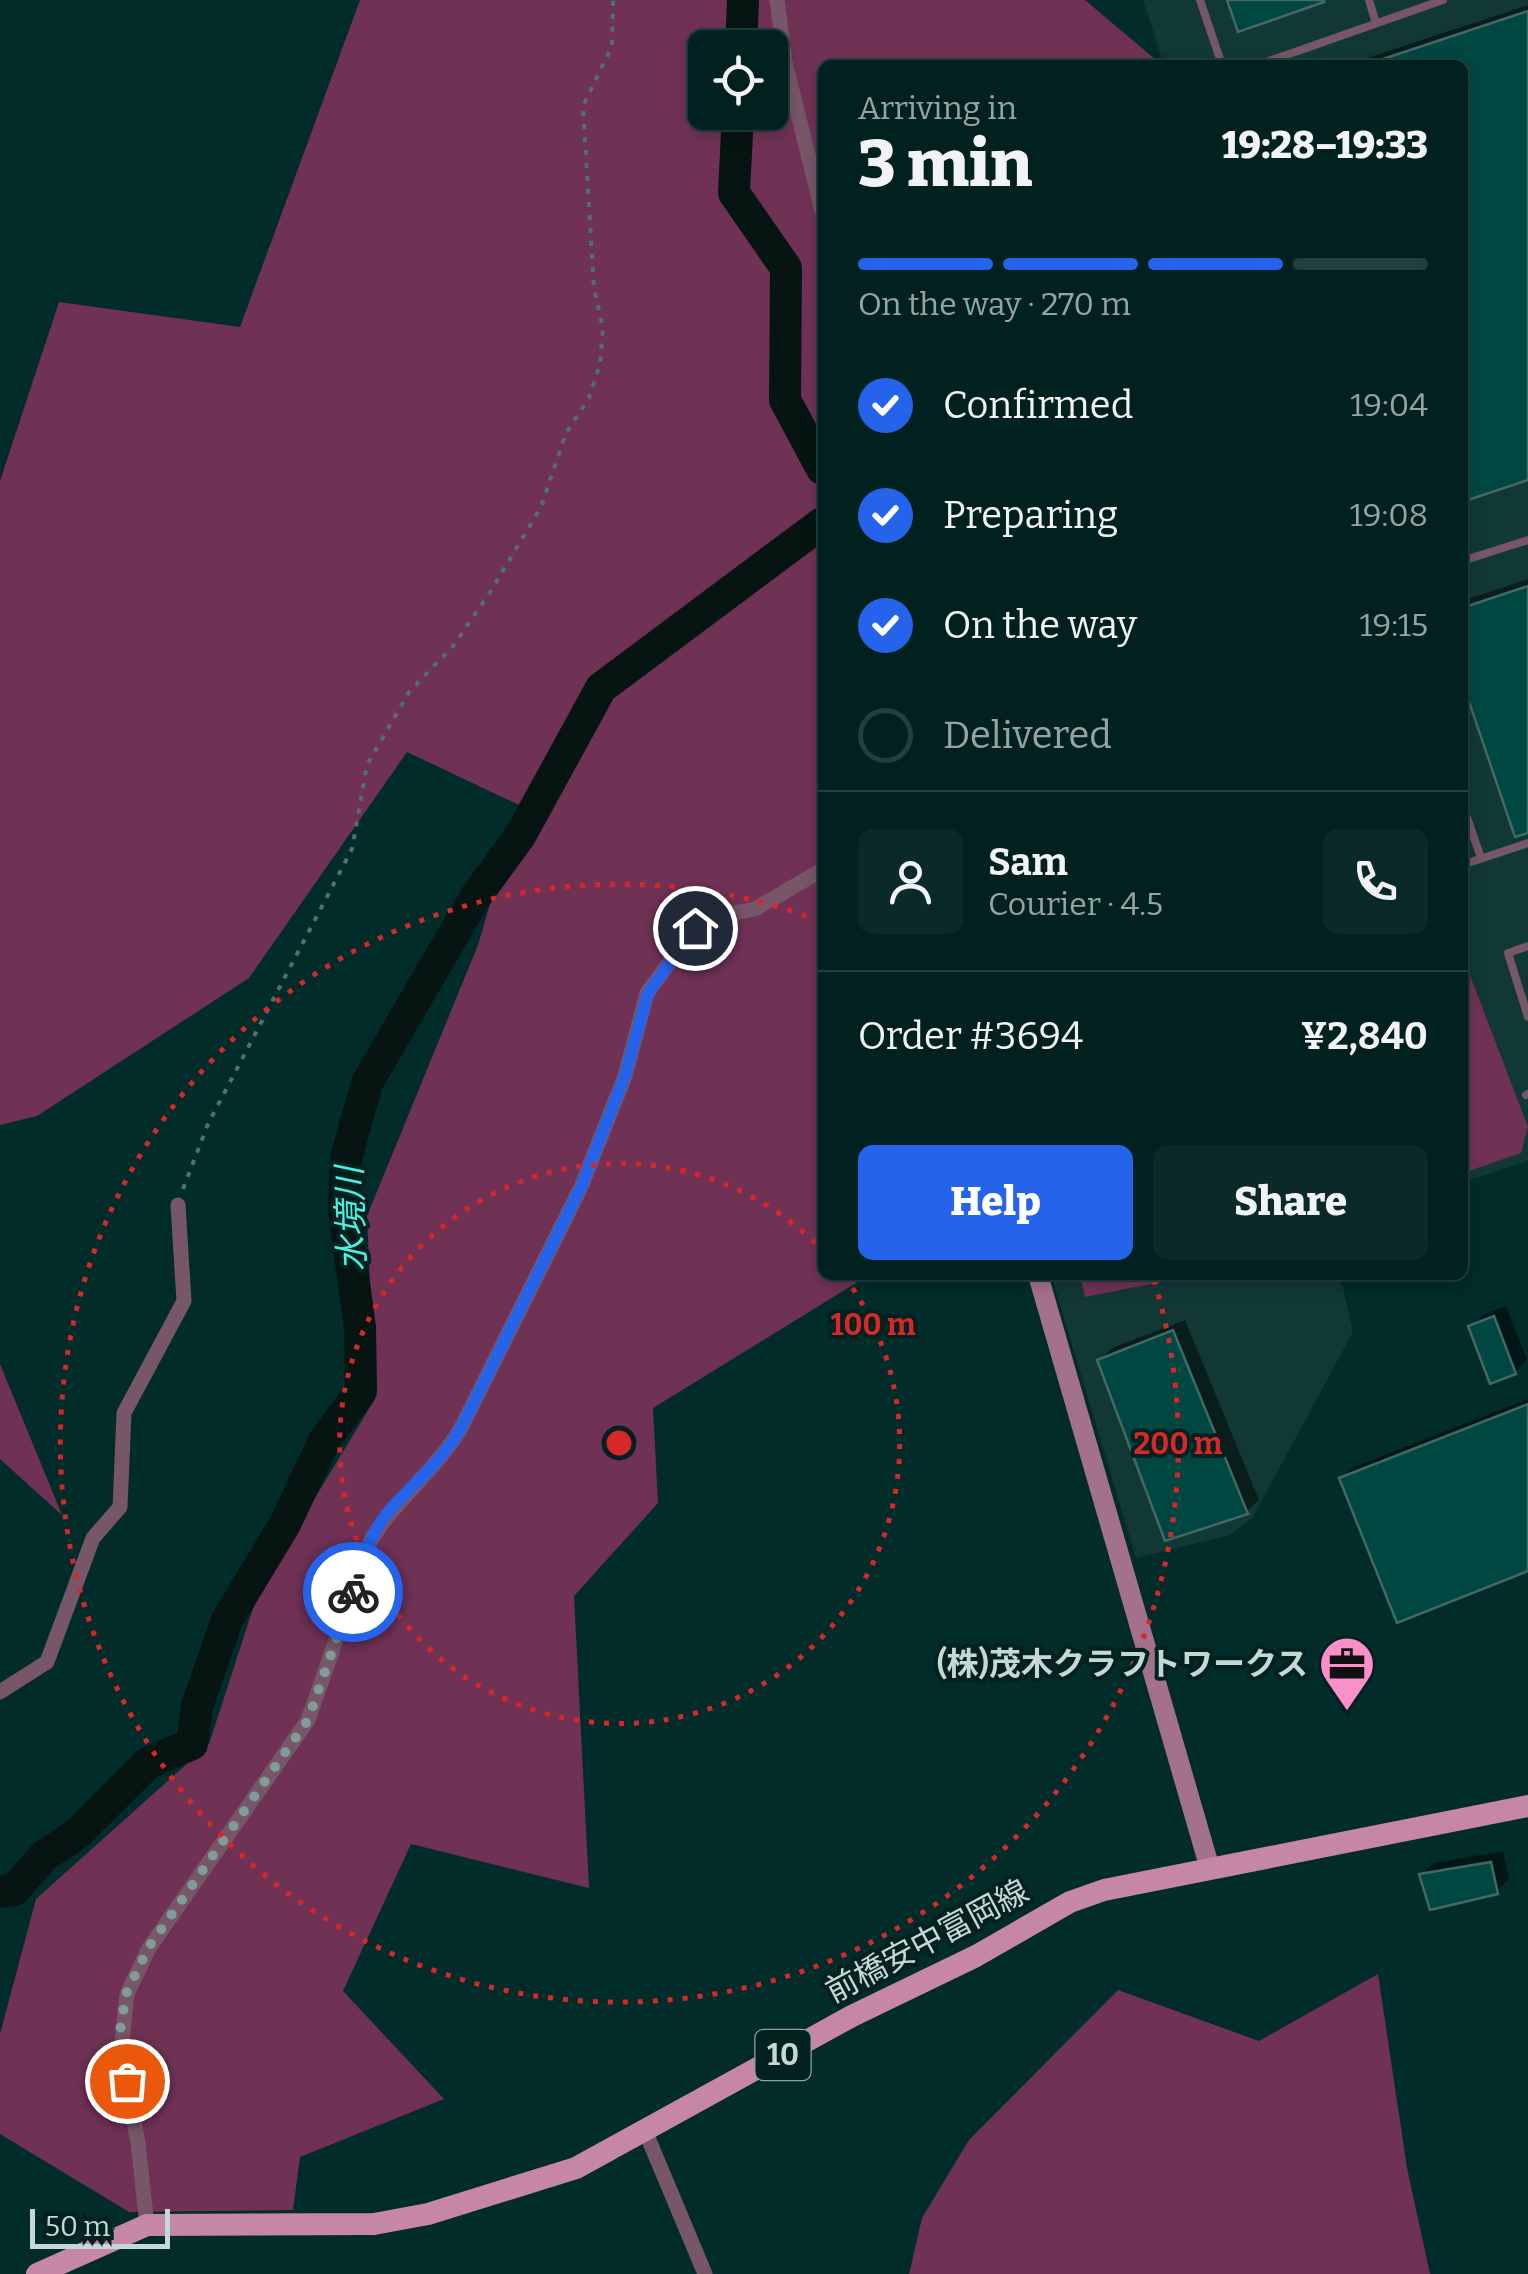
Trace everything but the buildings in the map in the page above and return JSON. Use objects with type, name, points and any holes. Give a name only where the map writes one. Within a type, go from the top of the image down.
[{"type":"main road","name":"前橋安中富岡線","points":[[37,2274],[147,2225],[374,2224],[428,2214],[576,2168],[646,2134],[852,2016],[976,1956],[1070,1902],[1137,1881],[1528,1806]]},
{"type":"street","points":[[777,0],[784,62],[818,195]]},
{"type":"street","points":[[147,2225],[120,2031],[126,1994],[148,1948],[308,1720],[370,1540],[386,1515],[448,1450],[461,1428],[581,1187],[625,1076],[648,993],[695,928],[723,915],[755,909],[818,872]]},
{"type":"street","points":[[0,1692],[47,1662],[93,1538],[120,1506],[124,1414],[184,1301],[178,1206]]},
{"type":"street","points":[[1039,1280],[1210,1869]]},
{"type":"street","points":[[646,2134],[705,2274]]},
{"type":"lane","points":[[1200,0],[1220,60]]},
{"type":"lane","points":[[1368,0],[1376,23]]},
{"type":"lane","points":[[1272,60],[1443,0]]},
{"type":"lane","points":[[1468,559],[1528,540]]},
{"type":"lane","points":[[1468,820],[1481,858]]},
{"type":"lane","points":[[1468,863],[1528,843]]},
{"type":"lane","points":[[1528,946],[1508,952],[1528,1016]]},
{"type":"path","points":[[178,1206],[208,1124],[352,848],[368,766],[409,692],[452,646],[498,579],[541,507],[566,433],[589,398],[600,364],[603,328],[594,289],[583,106],[612,46],[613,0]]},
{"type":"shaded area","points":[[360,0],[1085,0],[1156,60],[818,60],[818,1280],[861,1280],[653,1408],[658,1503],[574,1596],[589,1888],[411,1844],[343,1991],[444,2099],[300,2157],[293,2210],[129,2212],[0,2134],[0,2034],[36,1899],[209,1744],[259,1590],[375,1399],[367,1216],[478,945],[519,805],[407,752],[249,978],[37,1116],[0,1125],[0,481],[59,302],[240,327]]},
{"type":"shaded area","points":[[1143,0],[1528,0],[1528,1161],[1468,1180],[1468,60],[1162,60]]},
{"type":"shaded area","points":[[1468,970],[1528,1127],[1521,1153],[1468,1171]]},
{"type":"shaded area","points":[[1053,1280],[1341,1280],[1353,1332],[1253,1517],[1230,1535],[1136,1558]]},
{"type":"shaded area","points":[[1081,1280],[1172,1280],[1085,1297]]},
{"type":"shaded area","points":[[0,1364],[62,1515],[0,1459]]},
{"type":"shaded area","points":[[1378,1974],[1407,2168],[1430,2274],[909,2274],[922,2218],[969,2140],[1118,1990],[1259,2041]]},
{"type":"waterway","name":"水境川","points":[[742,30],[743,0]]},
{"type":"waterway","name":"水境川","points":[[737,130],[734,193],[786,268],[785,400],[818,462]]},
{"type":"waterway","name":"水境川","points":[[0,1892],[14,1890],[44,1856],[77,1834],[148,1763],[192,1744],[197,1706],[227,1620],[285,1524],[325,1439],[361,1391],[360,1327],[344,1211],[346,1158],[367,1083],[474,899],[520,836],[601,688],[818,526]]},
{"type":"way so far","points":[[127,2081],[120,2031],[126,1994],[148,1948],[308,1720],[353,1592]]},
{"type":"place","name":"(株)茂木クラフトワークス","points":[[1347,1713]]},
{"type":"route","points":[[353,1592],[370,1540],[386,1515],[448,1450],[461,1428],[581,1187],[625,1076],[648,993],[695,928]]}]
